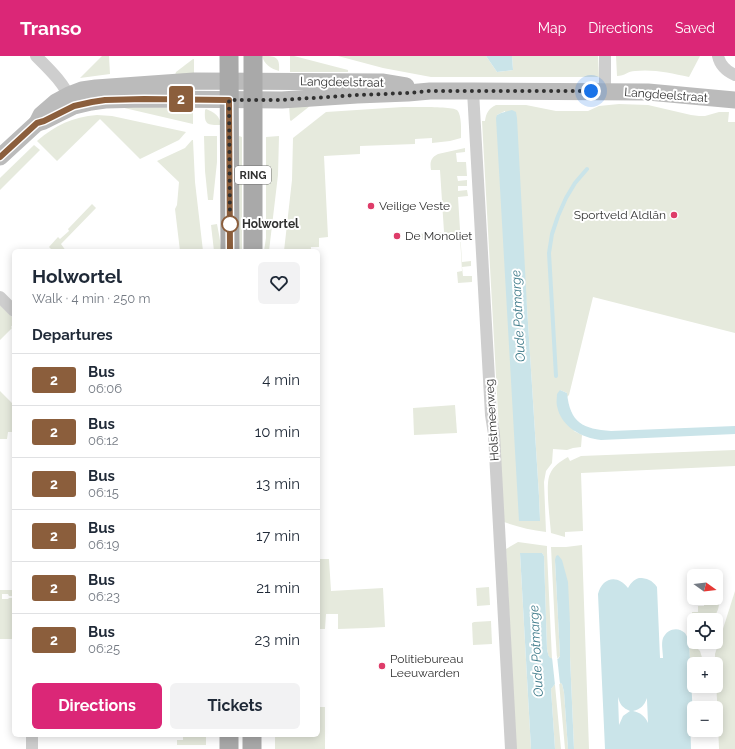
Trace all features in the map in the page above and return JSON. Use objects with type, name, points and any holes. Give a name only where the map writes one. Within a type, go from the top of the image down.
[{"type":"main road","name":"RING","points":[[229,56],[230,249]]},
{"type":"main road","name":"RING","points":[[252,249],[253,56]]},
{"type":"main road","points":[[229,737],[229,749]]},
{"type":"main road","points":[[252,737],[252,749]]},
{"type":"street","points":[[36,56],[56,76],[65,87],[72,100]]},
{"type":"street","points":[[605,56],[605,91]]},
{"type":"street","points":[[718,56],[724,69],[735,75]]},
{"type":"street","points":[[0,157],[37,123],[41,114],[56,102],[72,100],[82,90],[112,86],[194,81],[229,90]]},
{"type":"street","name":"Langdeelstraat","points":[[229,90],[253,81],[382,82],[430,91]]},
{"type":"street","name":"Langdeelstraat","points":[[229,90],[253,100],[282,100],[430,91],[648,92],[735,100]]},
{"type":"street","name":"Holstmeerweg","points":[[473,91],[511,749]]},
{"type":"street","points":[[0,297],[12,309]]},
{"type":"street","points":[[32,737],[32,749]]},
{"type":"shaded area","points":[[102,56],[109,56],[110,74],[80,78]]},
{"type":"shaded area","points":[[262,56],[276,58],[279,62],[279,71],[268,66]]},
{"type":"shaded area","points":[[290,56],[348,70],[348,72],[290,72]]},
{"type":"shaded area","points":[[338,56],[486,56],[497,72],[513,70],[512,56],[598,56],[599,77],[431,77],[383,68]]},
{"type":"shaded area","points":[[616,56],[700,56],[689,77],[655,71],[633,71],[617,76]]},
{"type":"shaded area","points":[[193,59],[194,73],[175,75],[176,72]]},
{"type":"shaded area","points":[[315,102],[291,121],[290,120],[289,105]]},
{"type":"shaded area","points":[[619,104],[648,105],[699,116],[719,112],[729,112],[728,122],[735,122],[735,333],[593,297],[569,395],[567,397],[567,393],[560,390],[574,431],[582,435],[581,447],[567,450],[553,449],[552,463],[546,471],[544,482],[546,532],[504,522],[482,121],[485,121],[488,111],[496,105],[526,105],[556,111],[588,111],[599,106]],"holes":[[[505,111],[527,307],[539,496],[540,521],[497,115]]]},
{"type":"shaded area","points":[[120,107],[192,108],[193,124]]},
{"type":"shaded area","points":[[403,107],[440,107],[454,109],[459,112],[461,138],[432,143],[432,138],[415,139],[415,144],[360,146],[360,154],[324,156],[328,237],[319,238],[319,247],[311,247],[311,249],[284,249],[292,180],[293,138],[326,112]]},
{"type":"shaded area","points":[[206,109],[216,115],[221,125],[212,125],[207,123],[205,119]]},
{"type":"shaded area","points":[[97,115],[112,116],[186,132],[179,140],[140,159],[100,119],[57,161],[37,141],[58,126],[72,120]]},
{"type":"shaded area","points":[[204,136],[217,136],[217,162],[213,200],[208,200]]},
{"type":"shaded area","points":[[239,136],[242,137],[242,249],[238,249]]},
{"type":"shaded area","points":[[279,136],[278,175],[269,249],[264,249],[266,238],[266,137]]},
{"type":"shaded area","points":[[193,140],[195,182],[203,249],[180,249],[175,209],[177,205],[179,182],[157,161],[185,148]]},
{"type":"shaded area","points":[[34,145],[40,150],[0,190],[0,178]]},
{"type":"shaded area","points":[[465,148],[465,152],[456,153],[457,162],[466,162],[467,176],[457,176],[458,181],[467,180],[467,186],[458,186],[458,191],[467,190],[468,196],[458,197],[462,262],[471,261],[471,266],[462,267],[463,276],[472,276],[472,282],[458,283],[457,272],[462,271],[460,236],[418,239],[418,234],[444,232],[440,170],[431,170],[432,159],[438,154]]},
{"type":"shaded area","points":[[92,204],[96,208],[61,244],[65,249],[51,249],[49,247],[58,237],[60,239],[69,231],[68,229]]},
{"type":"shaded area","points":[[217,224],[222,249],[214,249],[211,225]]},
{"type":"shaded area","points":[[0,305],[12,317],[12,328],[0,340]]},
{"type":"shaded area","points":[[0,391],[12,403],[12,432],[8,432],[7,439],[0,439]]},
{"type":"shaded area","points":[[455,405],[457,433],[414,435],[413,408]]},
{"type":"shaded area","points":[[735,450],[735,466],[581,473],[583,531],[565,532],[565,537],[551,533],[548,493],[549,479],[551,471],[555,466],[568,457],[570,461],[581,456]]},
{"type":"shaded area","points":[[518,542],[547,546],[552,659],[549,656],[547,649],[544,556],[542,553],[520,553],[531,749],[516,749],[506,549]]},
{"type":"shaded area","points":[[582,545],[589,749],[574,749],[570,623],[555,560],[560,656],[557,659],[551,547]]},
{"type":"shaded area","points":[[320,559],[329,559],[331,591],[383,588],[385,627],[338,629],[338,614],[326,614],[325,629],[320,629]]},
{"type":"shaded area","points":[[489,587],[490,605],[477,606],[476,588]]},
{"type":"shaded area","points":[[0,590],[12,590],[12,596],[2,594],[2,599],[12,598],[12,639],[0,639]]},
{"type":"shaded area","points":[[735,591],[735,749],[719,749],[718,737],[723,737],[723,701],[717,701],[717,693],[723,693],[723,657],[715,657],[715,654],[717,649],[723,649],[723,629]]},
{"type":"shaded area","points":[[719,605],[716,613],[692,613],[698,612],[698,606]]},
{"type":"shaded area","points":[[491,621],[492,644],[473,645],[472,623]]},
{"type":"shaded area","points":[[689,649],[698,649],[702,657],[690,657]]},
{"type":"shaded area","points":[[559,682],[562,684],[564,692],[568,749],[565,749]]},
{"type":"shaded area","points":[[555,684],[561,749],[555,749],[551,689]]},
{"type":"shaded area","points":[[320,707],[325,707],[325,749],[275,749],[275,737],[320,737]]},
{"type":"shaded area","points":[[183,737],[206,737],[206,745],[177,745],[177,740],[183,740]]},
{"type":"water","points":[[486,56],[512,56],[513,70],[497,72]]},
{"type":"water","name":"Oude Potmarge","points":[[512,110],[516,112],[517,118],[540,521],[519,521],[496,118],[497,115],[501,113]]},
{"type":"water","points":[[560,390],[567,393],[571,411],[575,418],[586,426],[593,428],[611,431],[735,426],[735,434],[601,440],[594,439],[573,430],[563,420],[559,413],[557,404],[557,394]]},
{"type":"water","name":"Oude Potmarge","points":[[520,553],[542,553],[544,556],[547,649],[548,654],[552,659],[558,659],[560,656],[556,556],[558,555],[562,560],[568,582],[574,749],[568,749],[564,692],[562,684],[559,682],[551,689],[555,749],[531,749]]},
{"type":"water","points":[[639,578],[647,579],[657,587],[660,658],[663,658],[663,638],[667,632],[676,629],[685,633],[687,637],[687,649],[689,649],[690,657],[687,657],[687,693],[692,693],[692,701],[687,701],[687,737],[691,737],[691,749],[605,749],[598,594],[603,584],[611,579],[620,581],[628,588],[632,582]],"holes":[[[618,697],[625,709],[630,711],[623,716],[619,725]],[[647,698],[648,723],[646,718],[633,711],[642,707]]]},
{"type":"pier","points":[[557,656],[560,684],[555,685],[552,657]]},
{"type":"waterway","points":[[556,376],[549,253],[552,234],[566,198],[575,183],[587,169]]},
{"type":"bus line","name":"2","points":[[0,157],[37,123],[74,106],[105,100],[229,100],[230,249]]},
{"type":"place","name":"Veilige Veste","points":[[371,206]]},
{"type":"place","name":"Sportveld Aldlân","points":[[674,215]]},
{"type":"place","name":"Holwortel","points":[[230,224]]},
{"type":"place","name":"De Monoliet","points":[[397,236]]},
{"type":"place","name":"Politiebureau Leeuwarden","points":[[382,666]]},
{"type":"route","points":[[230,224],[229,100],[282,100],[430,91],[591,91]]}]
